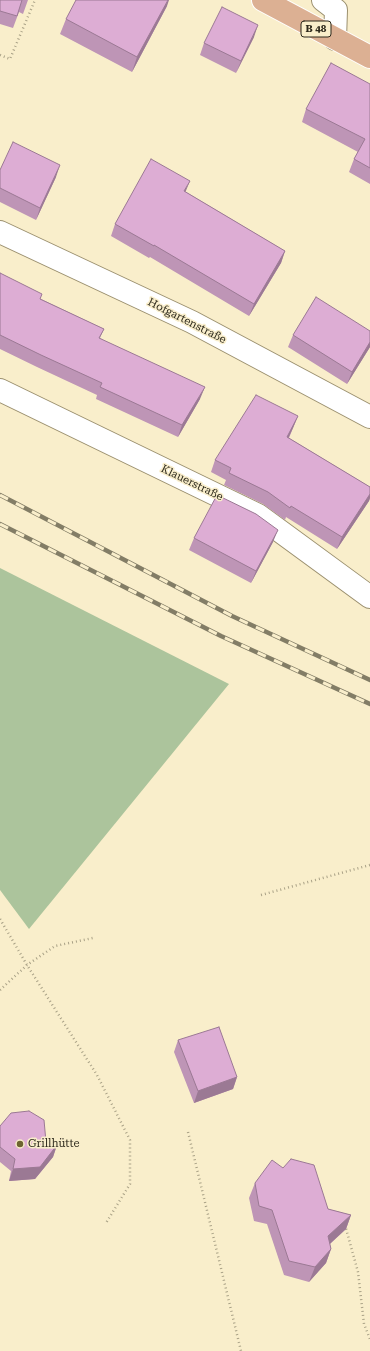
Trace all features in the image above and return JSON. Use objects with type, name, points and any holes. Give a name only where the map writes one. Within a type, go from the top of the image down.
[{"type":"main road","name":"B 48","points":[[263,0],[370,57]]},
{"type":"street","points":[[323,0],[336,10],[335,39]]},
{"type":"street","name":"Hofgartenstraße","points":[[0,232],[192,322],[370,417]]},
{"type":"street","name":"Klauerstraße","points":[[0,390],[258,515],[370,597]]},
{"type":"path","points":[[0,55],[10,59],[35,0]]},
{"type":"path","points":[[261,895],[370,865]]},
{"type":"path","points":[[0,919],[27,965],[97,1075],[130,1140],[130,1184],[106,1223]]},
{"type":"path","points":[[0,990],[27,965],[55,946],[93,938]]},
{"type":"path","points":[[188,1132],[241,1351]]},
{"type":"path","points":[[344,1224],[358,1272],[364,1324],[370,1340]]},
{"type":"green space","points":[[0,568],[229,684],[29,929],[0,890]]},
{"type":"building","points":[[0,0],[22,0],[17,16],[0,11]]},
{"type":"building","points":[[76,0],[168,0],[137,57],[66,19]]},
{"type":"building","points":[[222,7],[258,25],[241,61],[204,43]]},
{"type":"building","points":[[331,63],[370,84],[370,168],[354,159],[365,139],[306,109]]},
{"type":"building","points":[[13,142],[60,165],[40,208],[0,188],[0,170]]},
{"type":"building","points":[[151,159],[190,181],[184,191],[285,251],[254,304],[154,245],[115,224]]},
{"type":"building","points":[[0,273],[42,294],[40,299],[104,329],[99,338],[205,387],[182,425],[100,387],[102,383],[0,335]]},
{"type":"building","points":[[316,297],[370,331],[370,342],[352,372],[293,335]]},
{"type":"building","points":[[256,395],[298,416],[287,437],[370,487],[370,494],[342,537],[291,506],[290,508],[268,492],[229,473],[231,468],[215,460]]},
{"type":"building","points":[[217,495],[256,514],[278,530],[256,571],[194,538]]},
{"type":"building","points":[[219,1027],[237,1077],[198,1091],[178,1040]]},
{"type":"building","name":"Grillhütte","points":[[29,1111],[44,1120],[46,1142],[57,1145],[40,1167],[13,1169],[15,1159],[0,1147],[0,1126],[11,1113]]},
{"type":"building","points":[[291,1159],[314,1165],[328,1209],[351,1215],[328,1236],[331,1249],[315,1267],[289,1261],[272,1210],[259,1206],[255,1183],[272,1160],[283,1168]]},
{"type":"railway","points":[[0,495],[232,616],[370,680]]},
{"type":"railway","points":[[0,524],[221,636],[370,704]]},
{"type":"place","name":"Grillhütte","points":[[20,1144]]}]
